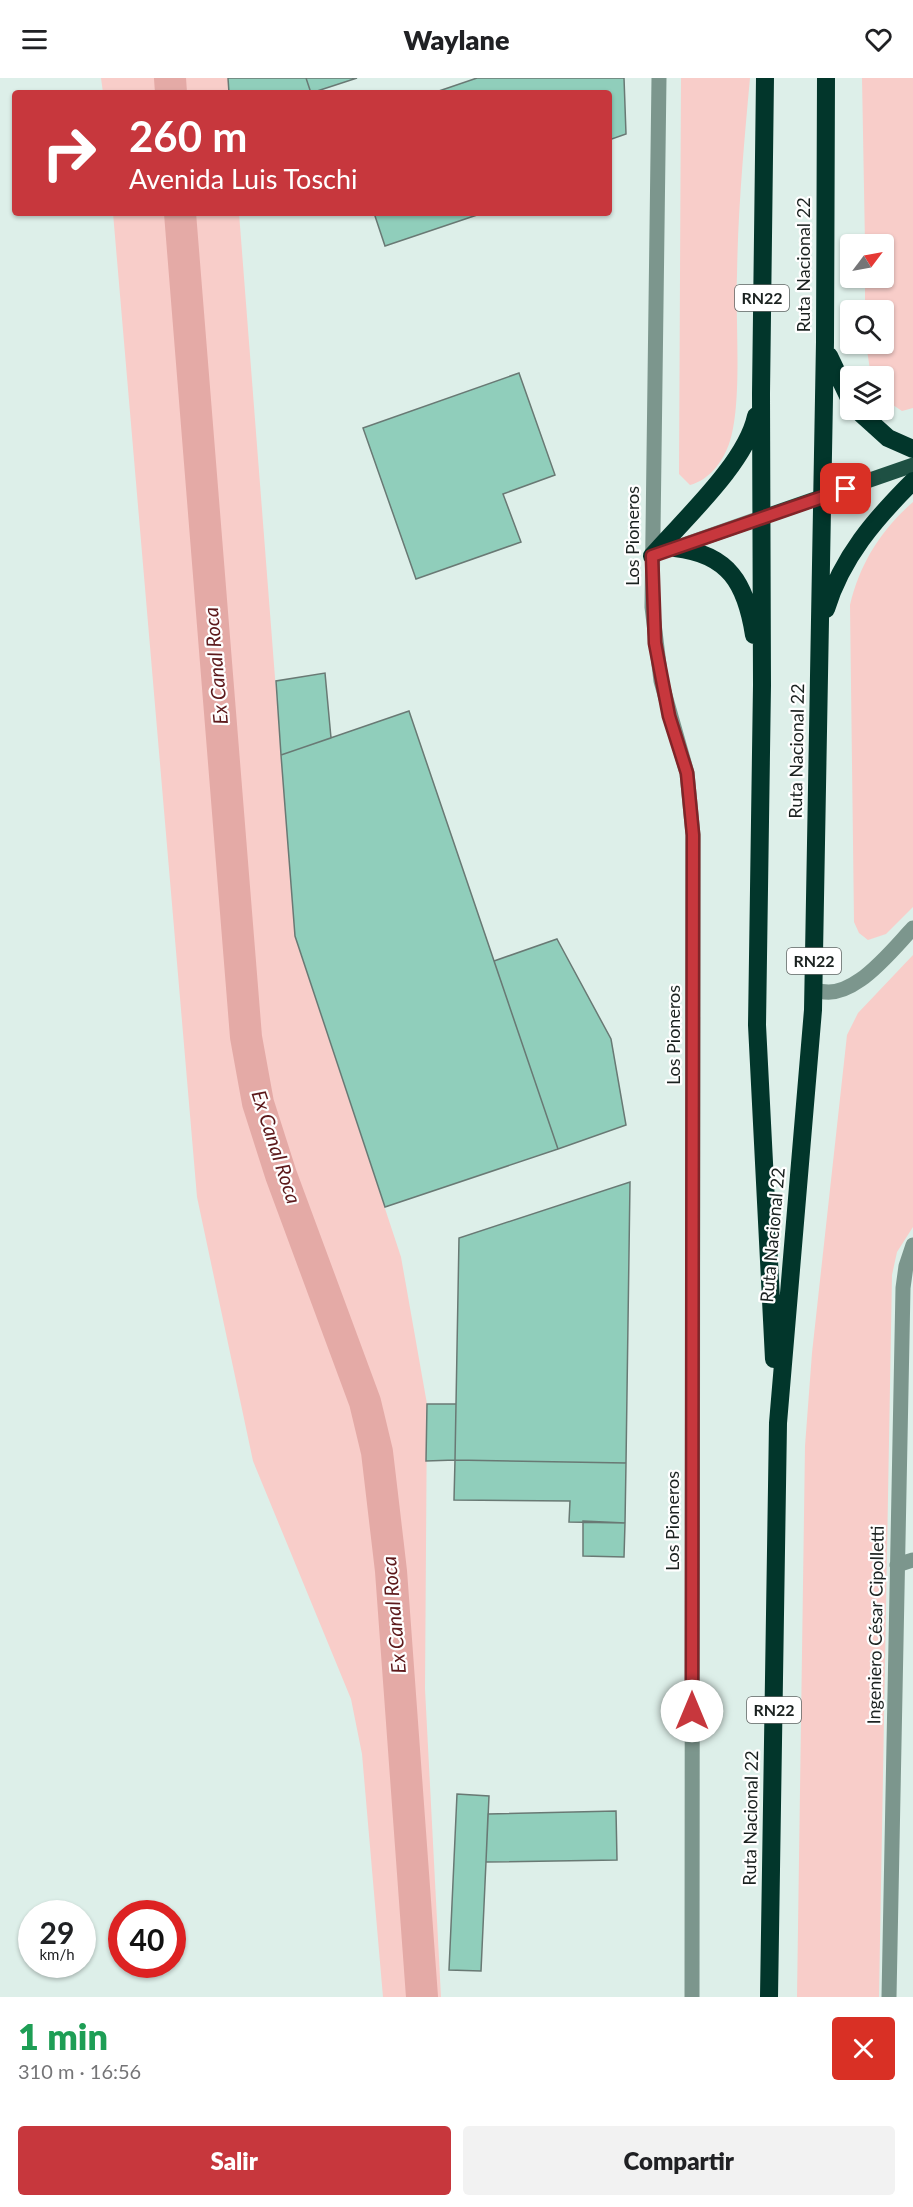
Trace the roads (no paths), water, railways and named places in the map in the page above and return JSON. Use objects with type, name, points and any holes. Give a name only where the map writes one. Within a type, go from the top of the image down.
[{"type":"highway","name":"Ruta Nacional 22","points":[[765,78],[758,1058],[778,1424]]},
{"type":"highway","name":"Ruta Nacional 22","points":[[769,1997],[778,1424],[810,1052],[813,988],[823,497],[826,78]]},
{"type":"highway","points":[[825,342],[832,367],[840,382]]},
{"type":"highway","points":[[652,556],[742,450],[753,430],[761,394]]},
{"type":"highway","points":[[868,420],[888,438],[913,449]]},
{"type":"highway","points":[[820,628],[840,571],[854,548],[872,524],[913,481]]},
{"type":"highway","points":[[675,548],[708,555],[719,562],[737,582],[750,610],[762,685]]},
{"type":"main road","points":[[763,517],[913,465]]},
{"type":"street","name":"Los Pioneros","points":[[658,78],[652,556],[655,643],[669,716],[687,773],[693,835],[692,1997]]},
{"type":"street","points":[[652,556],[763,517]]},
{"type":"street","points":[[813,988],[829,994],[846,990],[872,970],[913,928]]},
{"type":"street","name":"Ingeniero César Cipolletti","points":[[889,1997],[903,1288],[911,1250]]},
{"type":"street","points":[[897,1565],[913,1560]]},
{"type":"waterway","name":"Ex Canal Roca","points":[[170,78],[171,90]]},
{"type":"waterway","name":"Ex Canal Roca","points":[[180,216],[246,1037],[258,1103],[281,1175],[365,1402],[377,1452],[391,1571],[422,1997]]}]
